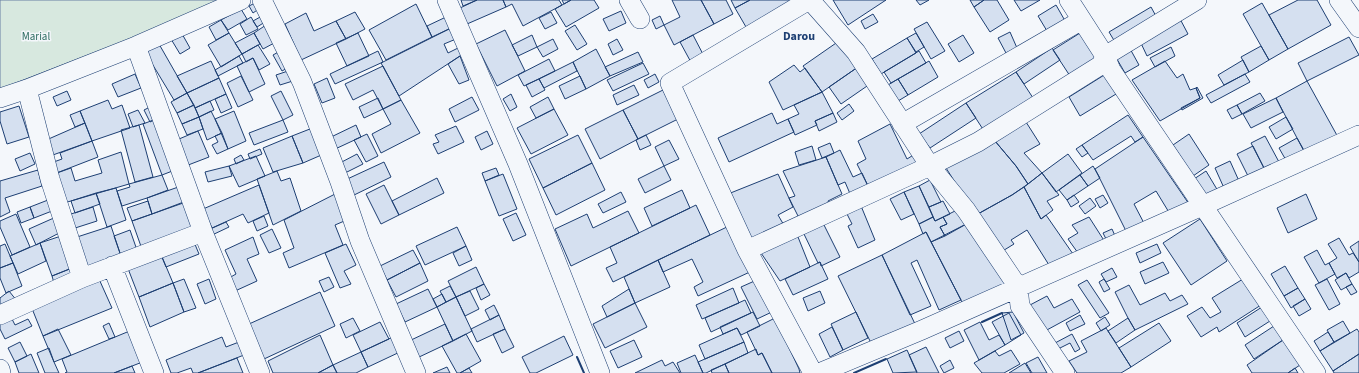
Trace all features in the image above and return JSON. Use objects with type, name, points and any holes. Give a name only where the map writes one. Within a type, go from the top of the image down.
[{"type":"street","points":[[0,98],[27,89],[136,46],[242,0]]},
{"type":"street","points":[[262,0],[302,82],[340,182],[360,241],[416,373]]},
{"type":"street","points":[[447,0],[518,164],[600,373]]},
{"type":"street","points":[[629,0],[640,19]]},
{"type":"street","points":[[813,373],[747,250],[670,83],[810,0],[856,52],[930,166],[966,210],[1018,287],[1020,306],[1065,373]]},
{"type":"street","points":[[1069,0],[1105,56],[1111,70],[1316,373]]},
{"type":"street","points":[[747,250],[930,166],[978,142],[1101,66],[1105,56],[1197,0]]},
{"type":"street","points":[[1339,0],[1359,28]]},
{"type":"street","points":[[902,124],[1082,20]]},
{"type":"street","points":[[136,46],[203,232],[260,373]]},
{"type":"street","points":[[27,89],[50,179],[82,278]]},
{"type":"street","points":[[820,373],[922,330],[1359,135]]},
{"type":"street","points":[[0,315],[82,278],[203,232]]},
{"type":"street","points":[[112,266],[154,373]]},
{"type":"street","points":[[0,369],[1,373]]},
{"type":"green space","name":"Marial","points":[[0,0],[225,0],[0,89]]},
{"type":"building","points":[[461,0],[477,0],[463,6]]},
{"type":"building","points":[[477,0],[503,0],[506,7],[467,24],[460,8]]},
{"type":"building","points":[[503,0],[559,0],[562,5],[523,26],[512,4],[506,7]]},
{"type":"building","points":[[562,0],[571,0],[564,4]]},
{"type":"building","points":[[571,0],[594,0],[599,8],[566,27],[555,9]]},
{"type":"building","points":[[672,0],[701,0],[714,24],[674,45],[664,25],[680,17]]},
{"type":"building","points":[[701,0],[726,0],[733,14],[714,24]]},
{"type":"building","points":[[731,0],[750,0],[735,8]]},
{"type":"building","points":[[750,0],[794,0],[746,27],[735,8]]},
{"type":"building","points":[[833,0],[886,0],[848,25]]},
{"type":"building","points":[[916,0],[929,0],[920,5]]},
{"type":"building","points":[[970,0],[984,0],[974,7]]},
{"type":"building","points":[[984,0],[997,0],[1009,20],[990,32],[974,7]]},
{"type":"building","points":[[1014,0],[1040,0],[1021,11]]},
{"type":"building","points":[[1298,0],[1317,0],[1331,25],[1288,49],[1269,15]]},
{"type":"building","points":[[257,2],[260,8],[253,13],[249,6]]},
{"type":"building","points":[[1262,3],[1288,49],[1269,60],[1243,14]]},
{"type":"building","points":[[416,4],[432,37],[386,60],[369,30]]},
{"type":"building","points":[[1056,5],[1068,26],[1050,36],[1038,16]]},
{"type":"building","points":[[1151,7],[1157,18],[1115,42],[1109,32]]},
{"type":"building","points":[[241,9],[247,19],[228,30],[221,20]]},
{"type":"building","points":[[621,11],[626,23],[609,31],[603,19]]},
{"type":"building","points":[[355,12],[365,29],[346,39],[336,21]]},
{"type":"building","points":[[551,12],[557,23],[545,29],[539,18]]},
{"type":"building","points":[[306,13],[314,31],[336,21],[346,39],[301,60],[285,24]]},
{"type":"building","points":[[873,14],[878,22],[865,29],[861,21]]},
{"type":"building","points":[[262,16],[265,22],[257,27],[253,21]]},
{"type":"building","points":[[660,16],[664,25],[656,29],[652,20]]},
{"type":"building","points":[[251,17],[258,29],[246,35],[240,24]]},
{"type":"building","points":[[446,17],[451,28],[432,37],[427,26]]},
{"type":"building","points":[[1179,17],[1188,34],[1147,56],[1139,39]]},
{"type":"building","points":[[221,20],[229,33],[216,40],[209,27]]},
{"type":"building","points":[[927,22],[945,51],[931,59],[914,29]]},
{"type":"building","points":[[266,25],[276,42],[263,49],[254,33]]},
{"type":"building","points":[[575,25],[587,44],[577,50],[565,31]]},
{"type":"building","points":[[451,28],[456,39],[444,44],[448,53],[460,47],[463,54],[399,96],[381,63]]},
{"type":"building","points":[[505,30],[525,71],[497,86],[476,44]]},
{"type":"building","points":[[181,32],[190,48],[180,54],[171,39]]},
{"type":"building","points":[[1010,32],[1017,48],[1006,53],[998,38]]},
{"type":"building","points":[[229,33],[242,54],[221,67],[208,45]]},
{"type":"building","points":[[254,33],[260,44],[242,54],[235,43]]},
{"type":"building","points":[[358,33],[369,56],[347,66],[336,43]]},
{"type":"building","points":[[916,33],[924,47],[916,52],[907,38]]},
{"type":"building","points":[[1080,33],[1096,59],[1070,76],[1053,50]]},
{"type":"building","points":[[532,35],[537,47],[518,56],[512,45]]},
{"type":"building","points":[[693,35],[706,60],[693,66],[680,42]]},
{"type":"building","points":[[963,35],[974,53],[959,62],[948,44]]},
{"type":"building","points":[[1349,37],[1359,55],[1307,81],[1298,63]]},
{"type":"building","points":[[907,38],[916,53],[881,74],[872,59]]},
{"type":"building","points":[[553,39],[558,49],[543,57],[537,47]]},
{"type":"building","points":[[617,39],[623,50],[613,55],[608,44]]},
{"type":"building","points":[[839,41],[858,67],[822,92],[803,66]]},
{"type":"building","points":[[159,44],[187,93],[174,100],[145,52]]},
{"type":"building","points":[[258,45],[270,64],[259,70],[253,58],[246,62],[242,54]]},
{"type":"building","points":[[1128,45],[1139,65],[1125,73],[1114,54]]},
{"type":"building","points":[[1261,46],[1269,60],[1249,72],[1241,57]]},
{"type":"building","points":[[1171,47],[1175,56],[1155,67],[1150,58]]},
{"type":"building","points":[[1052,48],[1060,60],[1024,84],[1016,72]]},
{"type":"building","points":[[596,49],[610,76],[586,89],[573,62]]},
{"type":"building","points":[[282,50],[291,66],[282,71],[273,55]]},
{"type":"building","points":[[378,51],[383,62],[335,84],[330,74]]},
{"type":"building","points":[[919,51],[926,63],[891,83],[884,72]]},
{"type":"building","points":[[638,52],[643,62],[610,76],[605,67]]},
{"type":"building","points":[[239,56],[243,63],[218,76],[215,70]]},
{"type":"building","points":[[460,56],[469,80],[459,84],[448,64]]},
{"type":"building","points":[[253,58],[265,84],[249,92],[237,66]]},
{"type":"building","points":[[549,59],[555,71],[524,86],[518,75]]},
{"type":"building","points":[[1243,60],[1249,72],[1224,85],[1218,75]]},
{"type":"building","points":[[211,61],[219,78],[187,93],[177,76]]},
{"type":"building","points":[[929,61],[938,77],[908,95],[898,79]]},
{"type":"building","points":[[1165,61],[1177,78],[1183,74],[1190,90],[1196,88],[1200,98],[1160,121],[1132,80]]},
{"type":"building","points":[[573,62],[577,71],[544,88],[539,79]]},
{"type":"building","points":[[643,63],[649,74],[613,91],[607,80]]},
{"type":"building","points":[[794,65],[800,72],[805,68],[822,92],[783,110],[769,82]]},
{"type":"building","points":[[383,66],[401,100],[383,109],[373,90],[353,100],[345,84]]},
{"type":"building","points":[[858,67],[870,84],[841,104],[829,87]]},
{"type":"building","points":[[291,70],[296,80],[280,85],[276,75]]},
{"type":"building","points":[[1016,72],[1037,104],[986,134],[966,103]]},
{"type":"building","points":[[1109,72],[1121,91],[1080,116],[1069,97]]},
{"type":"building","points":[[135,74],[141,88],[118,97],[112,84]]},
{"type":"building","points":[[655,74],[659,82],[648,88],[644,80]]},
{"type":"building","points":[[1245,74],[1250,82],[1211,103],[1206,95]]},
{"type":"building","points":[[241,76],[253,100],[238,107],[227,83]]},
{"type":"building","points":[[580,76],[586,89],[565,99],[559,86]]},
{"type":"building","points":[[219,78],[226,94],[195,108],[187,93]]},
{"type":"building","points":[[327,78],[335,98],[322,103],[314,84]]},
{"type":"building","points":[[539,79],[545,90],[532,97],[526,85]]},
{"type":"building","points":[[898,79],[908,95],[898,101],[888,85]]},
{"type":"building","points":[[1307,81],[1339,139],[1307,157],[1276,98]]},
{"type":"building","points":[[634,85],[639,95],[617,105],[613,95]]},
{"type":"building","points":[[1197,87],[1203,98],[1182,110],[1181,108],[1200,98],[1196,88]]},
{"type":"building","points":[[663,90],[678,119],[638,139],[623,110]]},
{"type":"building","points":[[67,91],[71,100],[57,106],[53,97]]},
{"type":"building","points":[[281,91],[293,115],[283,120],[271,96]]},
{"type":"building","points":[[822,92],[833,113],[815,121],[817,125],[795,135],[788,119],[799,114],[794,105]]},
{"type":"building","points":[[187,93],[194,105],[177,113],[171,102]]},
{"type":"building","points":[[1260,93],[1265,101],[1242,114],[1237,105]]},
{"type":"building","points":[[226,94],[232,108],[221,113],[215,99]]},
{"type":"building","points":[[511,94],[517,107],[510,111],[503,99]]},
{"type":"building","points":[[472,97],[479,110],[455,122],[449,109]]},
{"type":"building","points":[[548,97],[554,109],[536,118],[530,107]]},
{"type":"building","points":[[378,98],[383,109],[364,118],[359,107]]},
{"type":"building","points":[[1276,98],[1283,112],[1251,128],[1243,114]]},
{"type":"building","points":[[108,100],[112,109],[122,105],[130,128],[92,141],[80,111]]},
{"type":"building","points":[[401,100],[420,133],[381,153],[372,134],[391,124],[383,109]]},
{"type":"building","points":[[210,101],[214,110],[199,117],[195,108]]},
{"type":"building","points":[[966,103],[976,118],[930,148],[919,134]]},
{"type":"building","points":[[849,104],[854,111],[842,120],[837,113]]},
{"type":"building","points":[[194,105],[199,117],[182,124],[177,113]]},
{"type":"building","points":[[1237,105],[1242,114],[1232,119],[1227,110]]},
{"type":"building","points":[[19,106],[29,137],[7,144],[0,121],[0,112]]},
{"type":"building","points":[[152,106],[158,118],[150,122],[144,110]]},
{"type":"building","points":[[554,109],[568,135],[531,154],[517,128]]},
{"type":"building","points":[[138,110],[145,123],[133,127],[128,114]]},
{"type":"building","points":[[623,110],[638,139],[600,159],[585,129]]},
{"type":"building","points":[[80,111],[85,123],[75,127],[70,115]]},
{"type":"building","points":[[211,111],[222,133],[207,140],[199,117]]},
{"type":"building","points":[[234,111],[246,141],[228,149],[215,119]]},
{"type":"building","points":[[772,113],[777,124],[788,119],[794,132],[729,162],[718,138]]},
{"type":"building","points":[[833,113],[837,122],[819,131],[815,121]]},
{"type":"building","points":[[1128,115],[1143,137],[1135,142],[1131,136],[1093,160],[1082,145]]},
{"type":"building","points":[[199,117],[203,129],[187,135],[182,124]]},
{"type":"building","points":[[1286,117],[1293,129],[1276,139],[1269,127]]},
{"type":"building","points":[[156,119],[175,170],[162,175],[143,124]]},
{"type":"building","points":[[283,120],[288,132],[254,145],[249,133]]},
{"type":"building","points":[[1026,122],[1040,144],[1024,153],[1042,173],[1028,184],[1016,166],[995,141]]},
{"type":"building","points":[[85,123],[92,141],[50,156],[44,141]]},
{"type":"building","points":[[890,124],[907,159],[915,154],[922,167],[869,188],[857,164],[866,159],[858,141]]},
{"type":"building","points":[[139,125],[153,177],[135,182],[121,130]]},
{"type":"building","points":[[356,125],[361,137],[333,150],[329,138]]},
{"type":"building","points":[[456,126],[464,142],[438,154],[433,144],[439,142],[435,135]]},
{"type":"building","points":[[315,127],[326,153],[303,163],[292,136]]},
{"type":"building","points":[[198,131],[209,157],[183,167],[179,139]]},
{"type":"building","points":[[487,131],[493,144],[481,150],[475,137]]},
{"type":"building","points":[[222,133],[228,149],[217,154],[212,145],[218,142],[215,136]]},
{"type":"building","points":[[367,134],[378,156],[366,162],[354,140]]},
{"type":"building","points":[[1189,134],[1209,165],[1193,176],[1173,145]]},
{"type":"building","points":[[578,135],[592,163],[543,188],[529,159]]},
{"type":"building","points":[[646,135],[651,145],[640,150],[636,140]]},
{"type":"building","points":[[292,136],[303,163],[273,172],[263,148]]},
{"type":"building","points":[[1265,136],[1279,162],[1265,170],[1251,143]]},
{"type":"building","points":[[1143,137],[1189,204],[1170,214],[1156,191],[1134,204],[1146,227],[1128,235],[1095,169]]},
{"type":"building","points":[[1297,138],[1305,152],[1287,162],[1279,148]]},
{"type":"building","points":[[669,140],[679,159],[664,166],[655,147]]},
{"type":"building","points":[[92,141],[98,157],[54,174],[51,163],[62,159],[60,153]]},
{"type":"building","points":[[995,141],[1016,166],[1028,184],[1012,195],[976,215],[946,168]]},
{"type":"building","points":[[830,143],[834,153],[822,158],[818,148]]},
{"type":"building","points":[[1082,145],[1088,153],[1082,157],[1076,149]]},
{"type":"building","points":[[812,146],[816,160],[799,165],[795,152]]},
{"type":"building","points":[[1253,146],[1265,170],[1249,178],[1237,154]]},
{"type":"building","points":[[260,149],[262,154],[250,159],[248,154]]},
{"type":"building","points":[[840,150],[853,177],[862,173],[869,188],[851,196],[845,182],[838,185],[826,157]]},
{"type":"building","points":[[121,152],[129,184],[64,203],[54,174],[71,168],[75,181],[102,173],[98,160]]},
{"type":"building","points":[[30,153],[35,164],[20,171],[15,159]]},
{"type":"building","points":[[357,154],[363,164],[343,174],[338,164]]},
{"type":"building","points":[[1068,154],[1082,173],[1056,192],[1042,173]]},
{"type":"building","points":[[241,155],[244,160],[236,164],[234,159]]},
{"type":"building","points":[[256,156],[265,176],[239,187],[229,166]]},
{"type":"building","points":[[826,157],[842,194],[828,201],[829,205],[799,218],[789,198],[795,196],[783,171]]},
{"type":"building","points":[[1230,161],[1239,181],[1224,188],[1215,168]]},
{"type":"building","points":[[384,162],[391,177],[350,197],[343,181]]},
{"type":"building","points":[[592,163],[605,190],[556,215],[543,188]]},
{"type":"building","points":[[229,166],[232,176],[208,182],[205,172]]},
{"type":"building","points":[[664,166],[671,180],[645,193],[638,179]]},
{"type":"building","points":[[1093,166],[1100,178],[1088,186],[1080,175]]},
{"type":"building","points":[[496,168],[499,175],[485,181],[482,173]]},
{"type":"building","points":[[38,170],[42,186],[5,198],[10,212],[0,217],[0,181]]},
{"type":"building","points":[[277,171],[281,181],[290,178],[301,211],[273,225],[257,179]]},
{"type":"building","points":[[1206,171],[1218,191],[1207,198],[1194,179]]},
{"type":"building","points":[[1042,173],[1059,195],[1047,201],[1053,210],[1041,219],[1024,187]]},
{"type":"building","points":[[503,174],[517,209],[499,216],[485,181]]},
{"type":"building","points":[[778,174],[793,207],[778,215],[785,227],[753,244],[728,194]]},
{"type":"building","points":[[162,175],[168,190],[122,206],[117,191],[130,187],[129,184]]},
{"type":"building","points":[[1080,175],[1088,186],[1067,200],[1059,190]]},
{"type":"building","points":[[437,178],[444,193],[399,215],[392,201]]},
{"type":"building","points":[[930,180],[941,202],[929,207],[919,186]]},
{"type":"building","points":[[184,185],[189,200],[152,214],[147,198]]},
{"type":"building","points":[[259,185],[269,213],[248,223],[243,214],[212,228],[203,209]]},
{"type":"building","points":[[384,185],[399,215],[381,224],[366,194]]},
{"type":"building","points":[[919,186],[933,217],[919,224],[904,192]]},
{"type":"building","points":[[1024,187],[1041,219],[1046,215],[1073,254],[1049,265],[1027,230],[1011,240],[1014,244],[1001,252],[976,215]]},
{"type":"building","points":[[116,188],[126,220],[107,227],[96,193]]},
{"type":"building","points":[[682,190],[690,208],[652,226],[644,208]]},
{"type":"building","points":[[339,192],[349,219],[335,225],[343,245],[289,268],[283,253],[294,248],[284,220]]},
{"type":"building","points":[[621,192],[626,202],[603,213],[598,204]]},
{"type":"building","points":[[904,192],[914,214],[901,220],[890,199]]},
{"type":"building","points":[[96,193],[100,204],[75,213],[71,201]]},
{"type":"building","points":[[1306,194],[1317,219],[1288,233],[1277,208]]},
{"type":"building","points":[[1074,195],[1079,202],[1071,207],[1067,200]]},
{"type":"building","points":[[1103,195],[1108,203],[1100,208],[1095,199]]},
{"type":"building","points":[[1090,198],[1096,206],[1085,214],[1079,206]]},
{"type":"building","points":[[48,200],[52,211],[34,218],[30,207]]},
{"type":"building","points":[[148,201],[152,214],[132,221],[127,208]]},
{"type":"building","points":[[859,201],[875,240],[858,248],[848,226],[852,224],[844,208]]},
{"type":"building","points":[[943,201],[950,214],[935,221],[929,207]]},
{"type":"building","points":[[186,202],[197,233],[143,252],[132,221]]},
{"type":"building","points":[[696,205],[710,235],[613,282],[606,268],[617,263],[610,247]]},
{"type":"building","points":[[30,207],[34,218],[21,223],[17,212]]},
{"type":"building","points":[[93,207],[97,221],[72,229],[68,215]]},
{"type":"building","points":[[628,211],[639,233],[571,266],[555,229],[587,214],[593,228]]},
{"type":"building","points":[[955,211],[970,222],[945,236],[940,227],[947,224],[943,217]]},
{"type":"building","points":[[516,213],[526,235],[513,241],[503,219]]},
{"type":"building","points":[[16,214],[30,247],[12,255],[0,227],[0,221]]},
{"type":"building","points":[[264,216],[268,226],[257,231],[253,221]]},
{"type":"building","points":[[56,217],[63,231],[36,245],[29,229]]},
{"type":"building","points":[[933,217],[935,221],[943,217],[947,224],[940,227],[945,236],[931,242],[926,232],[923,234],[919,224]]},
{"type":"building","points":[[1089,217],[1105,242],[1078,253],[1068,239],[1078,233],[1072,225]]},
{"type":"building","points":[[1200,219],[1227,261],[1191,285],[1163,243]]},
{"type":"building","points":[[226,222],[229,227],[210,236],[208,230]]},
{"type":"building","points":[[970,222],[1009,282],[963,304],[931,242]]},
{"type":"building","points":[[823,223],[840,257],[821,266],[820,262],[818,263],[803,232]]},
{"type":"building","points":[[111,226],[122,259],[86,271],[74,238]]},
{"type":"building","points":[[729,226],[752,271],[698,296],[694,287],[703,282],[692,259],[663,272],[658,260]]},
{"type":"building","points":[[457,227],[466,246],[425,265],[416,246]]},
{"type":"building","points":[[272,229],[281,248],[269,253],[260,235]]},
{"type":"building","points":[[1112,229],[1116,238],[1107,241],[1103,233]]},
{"type":"building","points":[[130,230],[138,253],[122,259],[114,236]]},
{"type":"building","points":[[796,232],[810,267],[780,281],[759,250]]},
{"type":"building","points":[[926,232],[961,300],[939,310],[917,260],[911,263],[931,306],[910,315],[882,255]]},
{"type":"building","points":[[61,236],[72,268],[52,276],[40,243]]},
{"type":"building","points":[[253,237],[259,254],[247,259],[257,281],[235,291],[229,278],[236,274],[225,250]]},
{"type":"building","points":[[1339,238],[1349,255],[1353,253],[1359,262],[1359,272],[1349,278],[1346,273],[1337,278],[1329,263],[1337,258],[1328,244]]},
{"type":"building","points":[[1359,241],[1359,262],[1350,247]]},
{"type":"building","points":[[194,242],[199,254],[166,267],[161,255]]},
{"type":"building","points":[[40,243],[46,261],[18,274],[10,256]]},
{"type":"building","points":[[5,244],[13,263],[0,268],[0,246]]},
{"type":"building","points":[[346,244],[356,265],[344,271],[351,284],[340,288],[325,253]]},
{"type":"building","points":[[1157,244],[1161,253],[1140,263],[1136,253]]},
{"type":"building","points":[[466,246],[472,260],[459,266],[453,253]]},
{"type":"building","points":[[413,250],[420,263],[387,280],[380,266]]},
{"type":"building","points":[[1317,250],[1325,265],[1329,263],[1335,274],[1319,283],[1304,257]]},
{"type":"building","points":[[160,252],[173,283],[139,297],[127,266]]},
{"type":"building","points":[[882,255],[916,326],[871,343],[838,276]]},
{"type":"building","points":[[658,260],[670,287],[635,303],[624,277]]},
{"type":"building","points":[[820,262],[828,279],[793,295],[785,279]]},
{"type":"building","points":[[1163,262],[1169,273],[1145,284],[1140,272]]},
{"type":"building","points":[[13,263],[22,286],[6,293],[0,278],[0,268]]},
{"type":"building","points":[[420,263],[428,281],[396,297],[387,280]]},
{"type":"building","points":[[1285,266],[1298,288],[1284,296],[1271,274]]},
{"type":"building","points":[[476,267],[484,284],[456,297],[448,281]]},
{"type":"building","points":[[72,268],[75,276],[54,283],[52,276]]},
{"type":"building","points":[[1112,268],[1117,277],[1106,282],[1101,274]]},
{"type":"building","points":[[1346,273],[1352,284],[1341,290],[1335,280]]},
{"type":"building","points":[[329,277],[334,287],[324,292],[319,281]]},
{"type":"building","points":[[99,279],[112,308],[43,336],[31,306]]},
{"type":"building","points":[[184,279],[196,308],[184,312],[173,283]]},
{"type":"building","points":[[209,279],[216,299],[205,304],[197,284]]},
{"type":"building","points":[[759,279],[774,311],[757,319],[741,287]]},
{"type":"building","points":[[1104,279],[1110,289],[1104,292],[1099,282]]},
{"type":"building","points":[[1243,279],[1261,305],[1219,332],[1217,327],[1201,337],[1187,316],[1202,307],[1210,318],[1221,312],[1212,298]]},
{"type":"building","points":[[1327,279],[1340,304],[1329,310],[1315,285]]},
{"type":"building","points":[[1087,280],[1109,313],[1100,318],[1078,285]]},
{"type":"building","points":[[173,283],[184,312],[150,327],[139,297]]},
{"type":"building","points":[[484,284],[490,295],[481,300],[476,288]]},
{"type":"building","points":[[1352,284],[1357,292],[1351,295],[1346,287]]},
{"type":"building","points":[[1129,285],[1140,305],[1165,293],[1170,301],[1182,295],[1188,304],[1135,330],[1115,292]]},
{"type":"building","points":[[450,286],[456,297],[446,302],[440,291]]},
{"type":"building","points":[[733,288],[739,303],[702,319],[696,305]]},
{"type":"building","points":[[1298,288],[1305,299],[1291,308],[1284,296]]},
{"type":"building","points":[[428,289],[437,307],[405,322],[396,304]]},
{"type":"building","points":[[629,289],[635,303],[607,317],[602,306]]},
{"type":"building","points":[[9,291],[17,301],[0,312],[0,298]]},
{"type":"building","points":[[470,291],[479,309],[465,316],[456,297]]},
{"type":"building","points":[[820,291],[825,303],[808,311],[803,298]]},
{"type":"building","points":[[320,292],[335,326],[264,359],[249,324]]},
{"type":"building","points":[[442,294],[446,302],[437,307],[433,299]]},
{"type":"building","points":[[1047,296],[1054,308],[1072,299],[1080,312],[1045,331],[1030,305]]},
{"type":"building","points":[[456,297],[472,331],[453,341],[437,307]]},
{"type":"building","points":[[1305,299],[1311,309],[1299,316],[1293,306]]},
{"type":"building","points":[[745,300],[751,313],[711,332],[705,318]]},
{"type":"building","points":[[635,303],[647,327],[605,348],[593,324]]},
{"type":"building","points":[[494,305],[499,315],[490,320],[485,310]]},
{"type":"building","points":[[1262,307],[1270,321],[1245,337],[1237,323]]},
{"type":"building","points":[[753,312],[760,326],[741,335],[737,328],[723,334],[720,327]]},
{"type":"building","points":[[856,312],[868,338],[843,350],[831,324]]},
{"type":"building","points":[[1013,312],[1024,333],[1011,340],[1002,313]]},
{"type":"building","points":[[1009,313],[1021,335],[1005,345],[992,322]]},
{"type":"building","points":[[10,315],[15,325],[28,319],[32,326],[5,339],[0,329],[0,320]]},
{"type":"building","points":[[499,315],[505,329],[477,342],[471,329]]},
{"type":"building","points":[[1080,315],[1085,324],[1070,331],[1066,323]]},
{"type":"building","points":[[1105,317],[1110,325],[1101,331],[1096,323]]},
{"type":"building","points":[[353,318],[360,331],[346,338],[340,324]]},
{"type":"building","points":[[775,318],[800,373],[772,373],[762,353],[758,355],[747,332]]},
{"type":"building","points":[[1128,318],[1135,330],[1116,343],[1108,331]]},
{"type":"building","points":[[1343,321],[1350,333],[1334,342],[1327,330]]},
{"type":"building","points":[[380,322],[389,339],[361,352],[353,335]]},
{"type":"building","points":[[980,322],[989,340],[999,335],[1005,345],[979,360],[964,330]]},
{"type":"building","points":[[109,323],[115,337],[109,339],[103,326]]},
{"type":"building","points":[[1159,323],[1171,341],[1131,367],[1119,348]]},
{"type":"building","points":[[445,324],[453,341],[417,358],[409,341]]},
{"type":"building","points":[[1274,326],[1283,340],[1254,359],[1245,345]]},
{"type":"building","points":[[832,327],[843,350],[830,357],[819,334]]},
{"type":"building","points":[[737,328],[744,342],[705,359],[699,345]]},
{"type":"building","points":[[1106,328],[1131,367],[1121,373],[1077,373],[1069,361],[1087,352],[1081,341]]},
{"type":"building","points":[[58,329],[71,355],[54,362],[43,336]]},
{"type":"building","points":[[505,329],[514,347],[502,353],[493,334]]},
{"type":"building","points":[[1357,329],[1359,332],[1359,354],[1333,371],[1320,351]]},
{"type":"building","points":[[132,330],[145,361],[114,373],[65,373],[67,372],[62,359]]},
{"type":"building","points":[[959,331],[964,341],[950,348],[945,338]]},
{"type":"building","points":[[1328,332],[1334,342],[1320,351],[1314,341]]},
{"type":"building","points":[[466,334],[481,361],[460,373],[457,373],[442,346]]},
{"type":"building","points":[[1072,334],[1080,349],[1075,352],[1070,343],[1058,349],[1055,343]]},
{"type":"building","points":[[320,335],[333,365],[318,373],[273,373],[268,361]]},
{"type":"building","points":[[395,336],[402,351],[368,367],[361,352]]},
{"type":"building","points":[[564,336],[573,355],[536,373],[530,373],[522,357]]},
{"type":"building","points":[[222,337],[226,347],[239,342],[244,355],[198,373],[193,373],[191,368],[177,373],[171,373],[166,360]]},
{"type":"building","points":[[634,340],[642,357],[618,368],[610,351]]},
{"type":"building","points":[[1283,340],[1300,365],[1288,373],[1252,373],[1247,365]]},
{"type":"building","points":[[20,342],[27,356],[15,362],[8,348]]},
{"type":"building","points":[[744,342],[748,353],[706,373],[703,373],[698,362]]},
{"type":"building","points":[[926,347],[939,373],[917,373],[909,355]]},
{"type":"building","points":[[49,348],[59,373],[45,373],[37,353]]},
{"type":"building","points":[[756,349],[758,355],[762,353],[772,373],[729,373],[725,364]]},
{"type":"building","points":[[907,350],[917,372],[893,373],[887,359]]},
{"type":"building","points":[[1011,350],[1020,364],[1004,373],[982,373],[974,363],[995,351],[999,356]]},
{"type":"building","points":[[361,352],[368,367],[356,373],[337,373],[333,365]]},
{"type":"building","points":[[31,354],[39,373],[19,373],[15,362]]},
{"type":"building","points":[[1359,354],[1359,373],[1334,373],[1333,371]]},
{"type":"building","points":[[695,355],[703,373],[681,373],[677,363]]},
{"type":"building","points":[[1038,357],[1047,373],[1032,373],[1026,363]]},
{"type":"building","points":[[237,358],[243,373],[198,373]]},
{"type":"building","points":[[662,360],[665,366],[673,362],[680,373],[635,373]]},
{"type":"building","points":[[950,360],[954,368],[944,373],[940,366]]},
{"type":"building","points":[[1025,363],[1031,373],[1009,373]]},
{"type":"building","points":[[725,364],[729,373],[712,373],[711,370]]},
{"type":"building","points":[[333,365],[337,373],[318,373]]},
{"type":"building","points":[[132,366],[135,373],[114,373]]},
{"type":"building","points":[[447,367],[450,373],[433,373]]},
{"type":"building","points":[[469,368],[472,373],[460,373]]},
{"type":"building","points":[[1295,368],[1298,373],[1288,373]]},
{"type":"wall","points":[[982,322],[1002,313]]},
{"type":"wall","points":[[577,357],[584,373]]},
{"type":"wall","points":[[854,373],[886,359]]},
{"type":"district","name":"Darou","points":[[799,36]]}]
